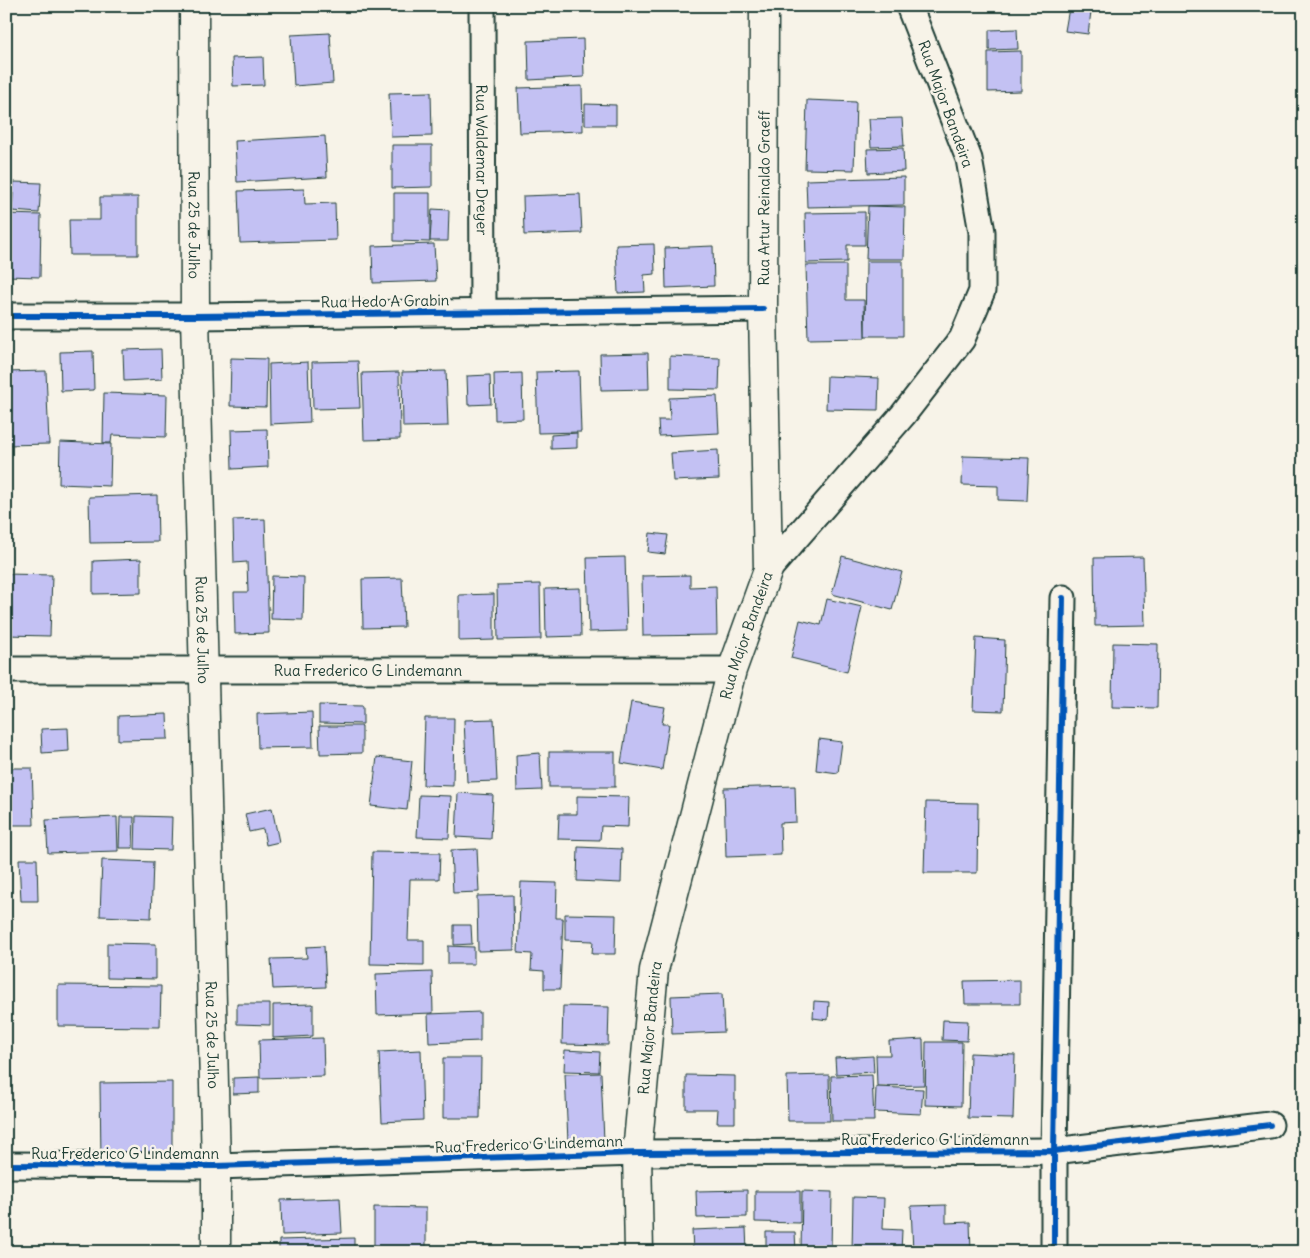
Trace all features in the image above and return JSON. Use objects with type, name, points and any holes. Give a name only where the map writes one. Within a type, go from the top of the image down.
[{"type":"main road","name":"Rua 25 de Julho","points":[[194,6],[195,316],[216,1166],[216,1252]]},
{"type":"main road","name":"Rua Artur Reinaldo Graeff","points":[[764,6],[763,309],[768,570]]},
{"type":"main road","name":"Rua Major Bandeira","points":[[638,1252],[638,1153],[654,970],[732,670],[768,570]]},
{"type":"street","name":"Rua Waldemar Dreyer","points":[[482,6],[483,312]]},
{"type":"street","name":"Rua Major Bandeira","points":[[768,570],[903,415],[962,339],[982,291],[982,232],[969,158],[909,6]]},
{"type":"street","name":"Rua Hedo A Grabin","points":[[6,316],[195,316],[763,309]]},
{"type":"street","points":[[1054,1252],[1063,598]]},
{"type":"street","name":"Rua Frederico G Lindemann","points":[[6,670],[732,670]]},
{"type":"street","name":"Rua Frederico G Lindemann","points":[[6,1165],[216,1166],[638,1153],[1054,1151],[1270,1125]]},
{"type":"building","points":[[1069,8],[1091,12],[1088,34],[1065,31]]},
{"type":"building","points":[[1017,29],[1018,49],[989,50],[989,30]]},
{"type":"building","points":[[330,33],[333,83],[294,86],[291,35]]},
{"type":"building","points":[[583,39],[584,77],[529,80],[528,41]]},
{"type":"building","points":[[1021,51],[1021,91],[988,92],[988,52]]},
{"type":"building","points":[[263,57],[264,85],[233,86],[232,58]]},
{"type":"building","points":[[582,86],[583,131],[520,133],[518,88]]},
{"type":"building","points":[[431,92],[432,136],[391,137],[389,93]]},
{"type":"building","points":[[807,100],[856,102],[854,170],[805,169]]},
{"type":"building","points":[[585,104],[616,105],[616,125],[585,125]]},
{"type":"building","points":[[902,118],[904,146],[871,147],[869,119]]},
{"type":"building","points":[[325,136],[327,177],[237,182],[235,141]]},
{"type":"building","points":[[392,145],[432,145],[432,187],[392,188]]},
{"type":"building","points":[[903,148],[904,171],[868,173],[867,149]]},
{"type":"building","points":[[904,177],[904,205],[807,207],[806,180]]},
{"type":"building","points":[[14,182],[41,183],[39,213],[12,211]]},
{"type":"building","points":[[304,189],[305,204],[335,203],[336,240],[240,243],[238,191]]},
{"type":"building","points":[[394,193],[430,193],[430,242],[394,241]]},
{"type":"building","points":[[580,194],[582,233],[524,235],[523,196]]},
{"type":"building","points":[[100,197],[138,197],[138,255],[70,255],[69,220],[100,220]]},
{"type":"building","points":[[868,206],[905,207],[904,259],[866,259]]},
{"type":"building","points":[[432,209],[449,210],[448,241],[430,241]]},
{"type":"building","points":[[865,212],[865,245],[847,245],[847,262],[806,263],[805,213]]},
{"type":"building","points":[[6,214],[41,215],[40,277],[6,276]]},
{"type":"building","points":[[434,244],[436,281],[373,283],[372,246]]},
{"type":"building","points":[[654,244],[655,274],[644,275],[645,292],[618,293],[616,245]]},
{"type":"building","points":[[713,246],[714,286],[666,288],[665,248]]},
{"type":"building","points":[[866,261],[903,261],[903,336],[865,336]]},
{"type":"building","points":[[806,265],[846,265],[846,300],[864,300],[865,338],[808,339]]},
{"type":"building","points":[[161,349],[162,379],[124,381],[123,350]]},
{"type":"building","points":[[93,351],[94,390],[61,391],[60,352]]},
{"type":"building","points":[[648,353],[649,389],[601,390],[600,354]]},
{"type":"building","points":[[670,356],[720,358],[719,390],[670,389]]},
{"type":"building","points":[[231,358],[267,359],[266,407],[230,406]]},
{"type":"building","points":[[358,361],[360,408],[313,409],[312,362]]},
{"type":"building","points":[[308,362],[310,422],[270,424],[269,364]]},
{"type":"building","points":[[46,371],[49,444],[6,445],[6,372]]},
{"type":"building","points":[[446,371],[448,426],[403,427],[402,372]]},
{"type":"building","points":[[579,371],[581,432],[538,433],[536,372]]},
{"type":"building","points":[[399,372],[400,439],[364,440],[362,373]]},
{"type":"building","points":[[522,373],[523,419],[495,420],[494,374]]},
{"type":"building","points":[[490,375],[491,404],[468,405],[467,376]]},
{"type":"building","points":[[827,376],[879,378],[878,410],[826,409]]},
{"type":"building","points":[[104,393],[167,395],[166,437],[112,435],[111,443],[103,443]]},
{"type":"building","points":[[717,396],[719,433],[659,436],[658,420],[670,420],[669,398]]},
{"type":"building","points":[[267,429],[268,467],[232,469],[231,430]]},
{"type":"building","points":[[577,433],[577,448],[551,449],[551,435]]},
{"type":"building","points":[[60,442],[111,444],[110,486],[59,484]]},
{"type":"building","points":[[718,450],[719,479],[673,481],[671,453]]},
{"type":"building","points":[[963,456],[1029,458],[1027,501],[998,500],[998,486],[962,485]]},
{"type":"building","points":[[157,495],[158,542],[90,543],[89,497]]},
{"type":"building","points":[[265,519],[269,633],[235,634],[234,592],[248,592],[247,562],[234,563],[233,520]]},
{"type":"building","points":[[650,533],[668,535],[665,554],[648,552]]},
{"type":"building","points":[[842,556],[902,572],[892,610],[832,594]]},
{"type":"building","points":[[625,557],[627,631],[589,632],[587,558]]},
{"type":"building","points":[[1143,557],[1145,625],[1095,626],[1094,558]]},
{"type":"building","points":[[141,559],[141,593],[93,594],[93,561]]},
{"type":"building","points":[[6,574],[52,575],[50,636],[6,635]]},
{"type":"building","points":[[690,575],[690,587],[716,586],[717,635],[643,636],[642,576]]},
{"type":"building","points":[[272,576],[304,577],[303,620],[271,619]]},
{"type":"building","points":[[402,578],[404,627],[363,628],[362,579]]},
{"type":"building","points":[[540,584],[541,639],[498,640],[497,585]]},
{"type":"building","points":[[580,588],[581,636],[546,637],[545,589]]},
{"type":"building","points":[[494,594],[494,640],[459,641],[459,595]]},
{"type":"building","points":[[827,599],[862,607],[847,672],[791,658],[800,620],[821,625]]},
{"type":"building","points":[[976,638],[1005,640],[1003,711],[973,710]]},
{"type":"building","points":[[1113,643],[1158,644],[1157,708],[1112,707]]},
{"type":"building","points":[[631,702],[665,707],[662,724],[669,724],[662,770],[621,763]]},
{"type":"building","points":[[319,705],[363,706],[363,724],[319,723]]},
{"type":"building","points":[[312,712],[313,747],[258,748],[257,714]]},
{"type":"building","points":[[167,714],[168,739],[118,740],[118,716]]},
{"type":"building","points":[[425,718],[454,718],[453,786],[423,785]]},
{"type":"building","points":[[494,719],[497,781],[467,782],[464,720]]},
{"type":"building","points":[[319,726],[362,726],[362,753],[320,754]]},
{"type":"building","points":[[68,728],[69,751],[42,753],[41,729]]},
{"type":"building","points":[[819,739],[842,742],[838,773],[816,770]]},
{"type":"building","points":[[549,752],[615,752],[615,787],[549,787]]},
{"type":"building","points":[[540,753],[542,790],[517,791],[516,755]]},
{"type":"building","points":[[377,757],[412,761],[407,810],[371,806]]},
{"type":"building","points":[[6,768],[32,768],[34,825],[6,825]]},
{"type":"building","points":[[795,786],[796,822],[780,823],[781,855],[726,857],[724,788]]},
{"type":"building","points":[[458,793],[493,795],[491,839],[456,837]]},
{"type":"building","points":[[419,795],[451,796],[449,838],[417,837]]},
{"type":"building","points":[[577,796],[629,797],[628,827],[601,826],[600,840],[558,839],[559,814],[577,814]]},
{"type":"building","points":[[926,802],[978,803],[977,873],[924,873]]},
{"type":"building","points":[[272,808],[279,842],[266,845],[263,829],[249,832],[245,814]]},
{"type":"building","points":[[136,816],[172,817],[171,850],[135,849]]},
{"type":"building","points":[[117,817],[118,851],[48,853],[46,820]]},
{"type":"building","points":[[120,817],[134,817],[133,848],[119,848]]},
{"type":"building","points":[[578,847],[622,849],[621,883],[577,881]]},
{"type":"building","points":[[477,849],[479,892],[453,893],[451,850]]},
{"type":"building","points":[[372,852],[440,853],[439,879],[410,879],[408,940],[424,940],[424,965],[370,964]]},
{"type":"building","points":[[19,859],[37,859],[38,901],[21,901]]},
{"type":"building","points":[[102,860],[153,862],[151,918],[100,916]]},
{"type":"building","points":[[521,882],[557,883],[556,918],[563,918],[560,989],[544,989],[544,971],[531,970],[532,954],[518,953]]},
{"type":"building","points":[[513,895],[514,950],[478,951],[477,896]]},
{"type":"building","points":[[565,914],[616,915],[615,954],[592,954],[593,941],[565,940]]},
{"type":"building","points":[[454,925],[471,925],[472,944],[454,945]]},
{"type":"building","points":[[107,943],[156,944],[156,979],[107,978]]},
{"type":"building","points":[[324,946],[326,987],[273,989],[271,959],[307,958],[306,947]]},
{"type":"building","points":[[448,946],[474,947],[474,964],[448,964]]},
{"type":"building","points":[[432,972],[433,1013],[377,1015],[376,974]]},
{"type":"building","points":[[1020,980],[1020,1004],[965,1004],[964,981]]},
{"type":"building","points":[[58,985],[161,986],[160,1027],[58,1026]]},
{"type":"building","points":[[722,994],[724,1032],[672,1034],[671,996]]},
{"type":"building","points":[[814,1001],[829,1002],[828,1020],[813,1018]]},
{"type":"building","points":[[237,1004],[270,1004],[270,1025],[237,1024]]},
{"type":"building","points":[[313,1004],[313,1036],[273,1038],[273,1005]]},
{"type":"building","points":[[563,1006],[609,1007],[608,1045],[562,1044]]},
{"type":"building","points":[[480,1012],[480,1041],[429,1043],[428,1014]]},
{"type":"building","points":[[943,1020],[968,1021],[967,1041],[942,1040]]},
{"type":"building","points":[[323,1038],[324,1076],[260,1078],[259,1040]]},
{"type":"building","points":[[923,1039],[924,1085],[877,1086],[876,1055],[890,1055],[889,1041]]},
{"type":"building","points":[[926,1042],[962,1042],[961,1106],[925,1105]]},
{"type":"building","points":[[421,1050],[423,1120],[382,1122],[379,1052]]},
{"type":"building","points":[[565,1050],[600,1052],[599,1072],[564,1071]]},
{"type":"building","points":[[970,1053],[1015,1055],[1013,1119],[968,1118]]},
{"type":"building","points":[[873,1056],[874,1072],[836,1074],[835,1058]]},
{"type":"building","points":[[443,1058],[481,1058],[480,1118],[443,1118]]},
{"type":"building","points":[[601,1073],[604,1141],[568,1142],[565,1074]]},
{"type":"building","points":[[686,1075],[735,1076],[735,1123],[717,1123],[718,1109],[686,1109]]},
{"type":"building","points":[[829,1075],[830,1121],[788,1121],[787,1076]]},
{"type":"building","points":[[872,1075],[874,1121],[832,1121],[831,1076]]},
{"type":"building","points":[[259,1077],[259,1093],[233,1094],[233,1078]]},
{"type":"building","points":[[172,1082],[172,1160],[101,1161],[100,1083]]},
{"type":"building","points":[[876,1087],[923,1089],[921,1114],[875,1112]]},
{"type":"building","points":[[747,1190],[747,1217],[697,1218],[696,1191]]},
{"type":"building","points":[[755,1191],[800,1191],[800,1223],[755,1222]]},
{"type":"building","points":[[802,1191],[832,1192],[831,1252],[801,1252]]},
{"type":"building","points":[[853,1197],[884,1198],[883,1229],[902,1230],[901,1252],[852,1252]]},
{"type":"building","points":[[340,1198],[342,1233],[282,1235],[281,1200]]},
{"type":"building","points":[[946,1205],[946,1223],[970,1222],[971,1252],[913,1252],[911,1206]]},
{"type":"building","points":[[374,1207],[426,1208],[426,1252],[374,1252]]},
{"type":"building","points":[[746,1228],[747,1252],[693,1252],[692,1230]]},
{"type":"building","points":[[766,1232],[795,1232],[796,1252],[766,1252]]},
{"type":"building","points":[[354,1238],[354,1252],[279,1252],[279,1240]]},
{"type":"cycle path","points":[[6,316],[195,316],[763,309]]},
{"type":"cycle path","points":[[1063,598],[1054,1151],[1270,1125]]},
{"type":"cycle path","points":[[6,1165],[216,1166],[637,1153],[1054,1151],[1054,1252]]}]
